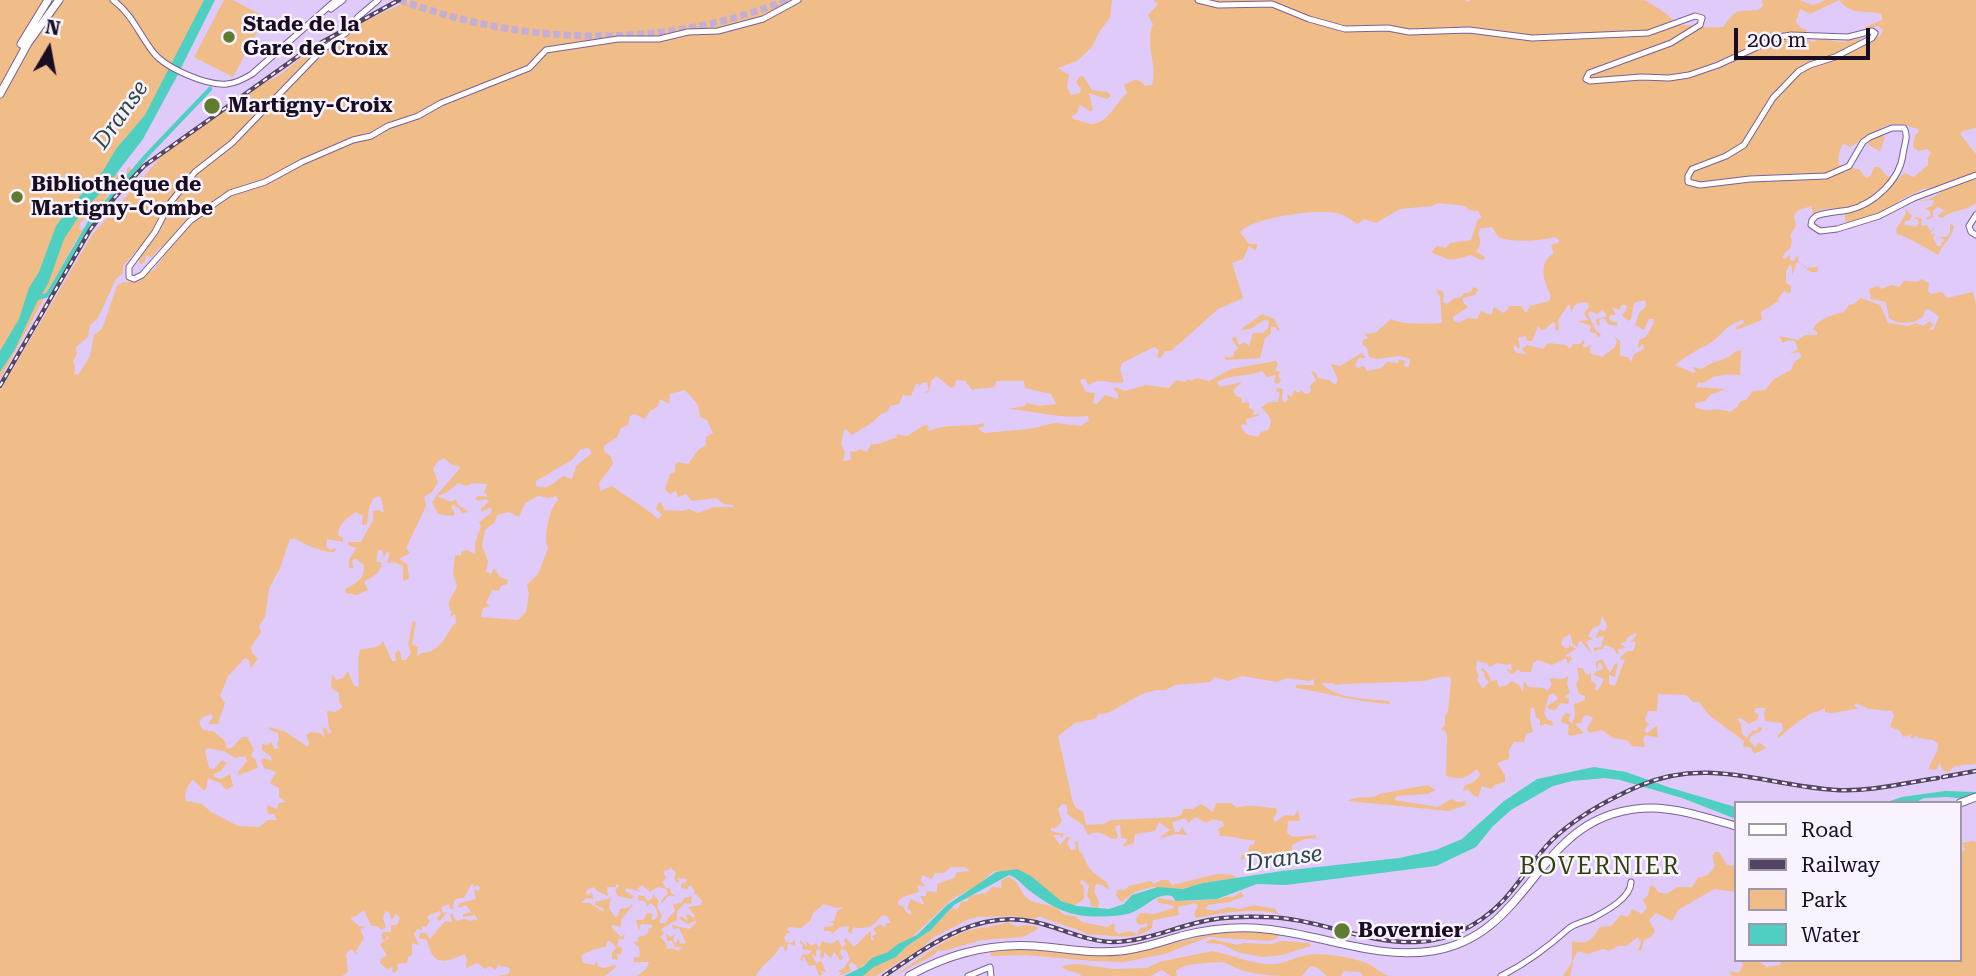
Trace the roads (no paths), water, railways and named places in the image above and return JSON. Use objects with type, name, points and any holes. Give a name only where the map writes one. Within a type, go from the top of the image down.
[{"type":"main road","points":[[0,87],[48,0]]},
{"type":"main road","points":[[0,94],[28,43],[59,0]]},
{"type":"main road","points":[[909,976],[950,957],[986,947],[1023,945],[1118,951],[1206,931],[1233,928],[1283,931],[1391,952],[1430,952],[1462,943],[1494,923],[1517,900],[1557,848],[1580,830],[1606,816],[1660,808],[1734,826]]},
{"type":"street","points":[[113,0],[132,20],[154,53],[167,64],[219,85],[242,81],[343,0]]},
{"type":"street","points":[[315,21],[336,0]]},
{"type":"street","points":[[378,0],[358,17],[346,33],[317,54],[232,143],[195,172],[170,203],[155,232],[129,267],[129,277],[134,279],[142,275],[190,220],[230,192],[265,182],[302,162],[371,136],[388,126],[418,116],[444,102],[531,67],[545,51],[618,39],[659,39],[688,32],[718,31],[763,19],[798,0]]},
{"type":"street","points":[[1198,0],[1218,5],[1268,3],[1313,21],[1345,29],[1388,28],[1409,32],[1469,30],[1530,38],[1648,33],[1695,16],[1702,18],[1700,25],[1671,43],[1589,73],[1586,78],[1590,82],[1680,77],[1712,68],[1779,37],[1848,37],[1872,31],[1875,33],[1872,38],[1832,59],[1799,71],[1773,98],[1744,145],[1726,156],[1692,169],[1688,182],[1700,185],[1750,178],[1830,175],[1849,166],[1863,142],[1870,137],[1892,128],[1904,128],[1907,135],[1902,164],[1895,178],[1869,201],[1857,207],[1816,216],[1811,225],[1820,231],[1837,229],[1879,216],[1914,198],[1976,175]]},
{"type":"street","points":[[1976,215],[1969,226],[1971,232],[1976,235]]},
{"type":"street","points":[[1501,976],[1519,966],[1570,927],[1594,917],[1616,903],[1629,891],[1631,882]]},
{"type":"street","points":[[968,976],[987,968],[989,976]]},
{"type":"water","name":"Dranse","points":[[204,0],[215,0],[143,139],[106,187],[81,213],[64,239],[48,284],[15,349],[0,372],[0,351],[19,319],[29,288],[39,272],[56,226],[103,171],[116,149],[145,115]]},
{"type":"water","name":"Dranse","points":[[1594,767],[1626,772],[1732,806],[1734,818],[1682,798],[1605,778],[1553,786],[1511,810],[1476,847],[1436,866],[1286,885],[1257,884],[1217,899],[1176,901],[1167,895],[1138,910],[1116,916],[1085,916],[1063,910],[1042,900],[1009,875],[954,905],[931,930],[896,957],[874,967],[863,976],[844,976],[917,935],[947,905],[996,872],[1017,869],[1031,876],[1061,901],[1077,906],[1109,909],[1124,904],[1132,895],[1158,887],[1183,889],[1203,883],[1399,858],[1436,850],[1462,839],[1504,801],[1537,779]]},
{"type":"water","points":[[1945,791],[1976,792],[1976,800],[1947,797],[1890,801]]},
{"type":"waterway","points":[[36,298],[48,295],[92,219],[148,154],[210,89]]},
{"type":"tunnel","points":[[400,0],[482,24],[567,35],[610,36],[695,27],[744,15],[788,0]]},
{"type":"railway","points":[[0,386],[90,230],[115,197],[144,166],[304,52],[399,0]]},
{"type":"railway","points":[[1943,777],[1976,771]]},
{"type":"railway","points":[[884,976],[955,932],[974,925],[1014,919],[1112,942],[1144,938],[1213,919],[1238,917],[1283,918],[1397,942],[1430,941],[1457,933],[1493,910],[1552,840],[1582,816],[1628,791],[1664,777],[1713,773],[1836,790],[1874,788],[1938,778]]},
{"type":"place","name":"Stade de la Gare de Croix","points":[[229,37]]},
{"type":"place","name":"Martigny-Croix","points":[[212,106]]},
{"type":"place","name":"Bibliothèque de Martigny-Combe","points":[[17,197]]},
{"type":"place","name":"Bovernier","points":[[1342,931]]},
{"type":"district","name":"BOVERNIER","points":[[1600,867]]}]
